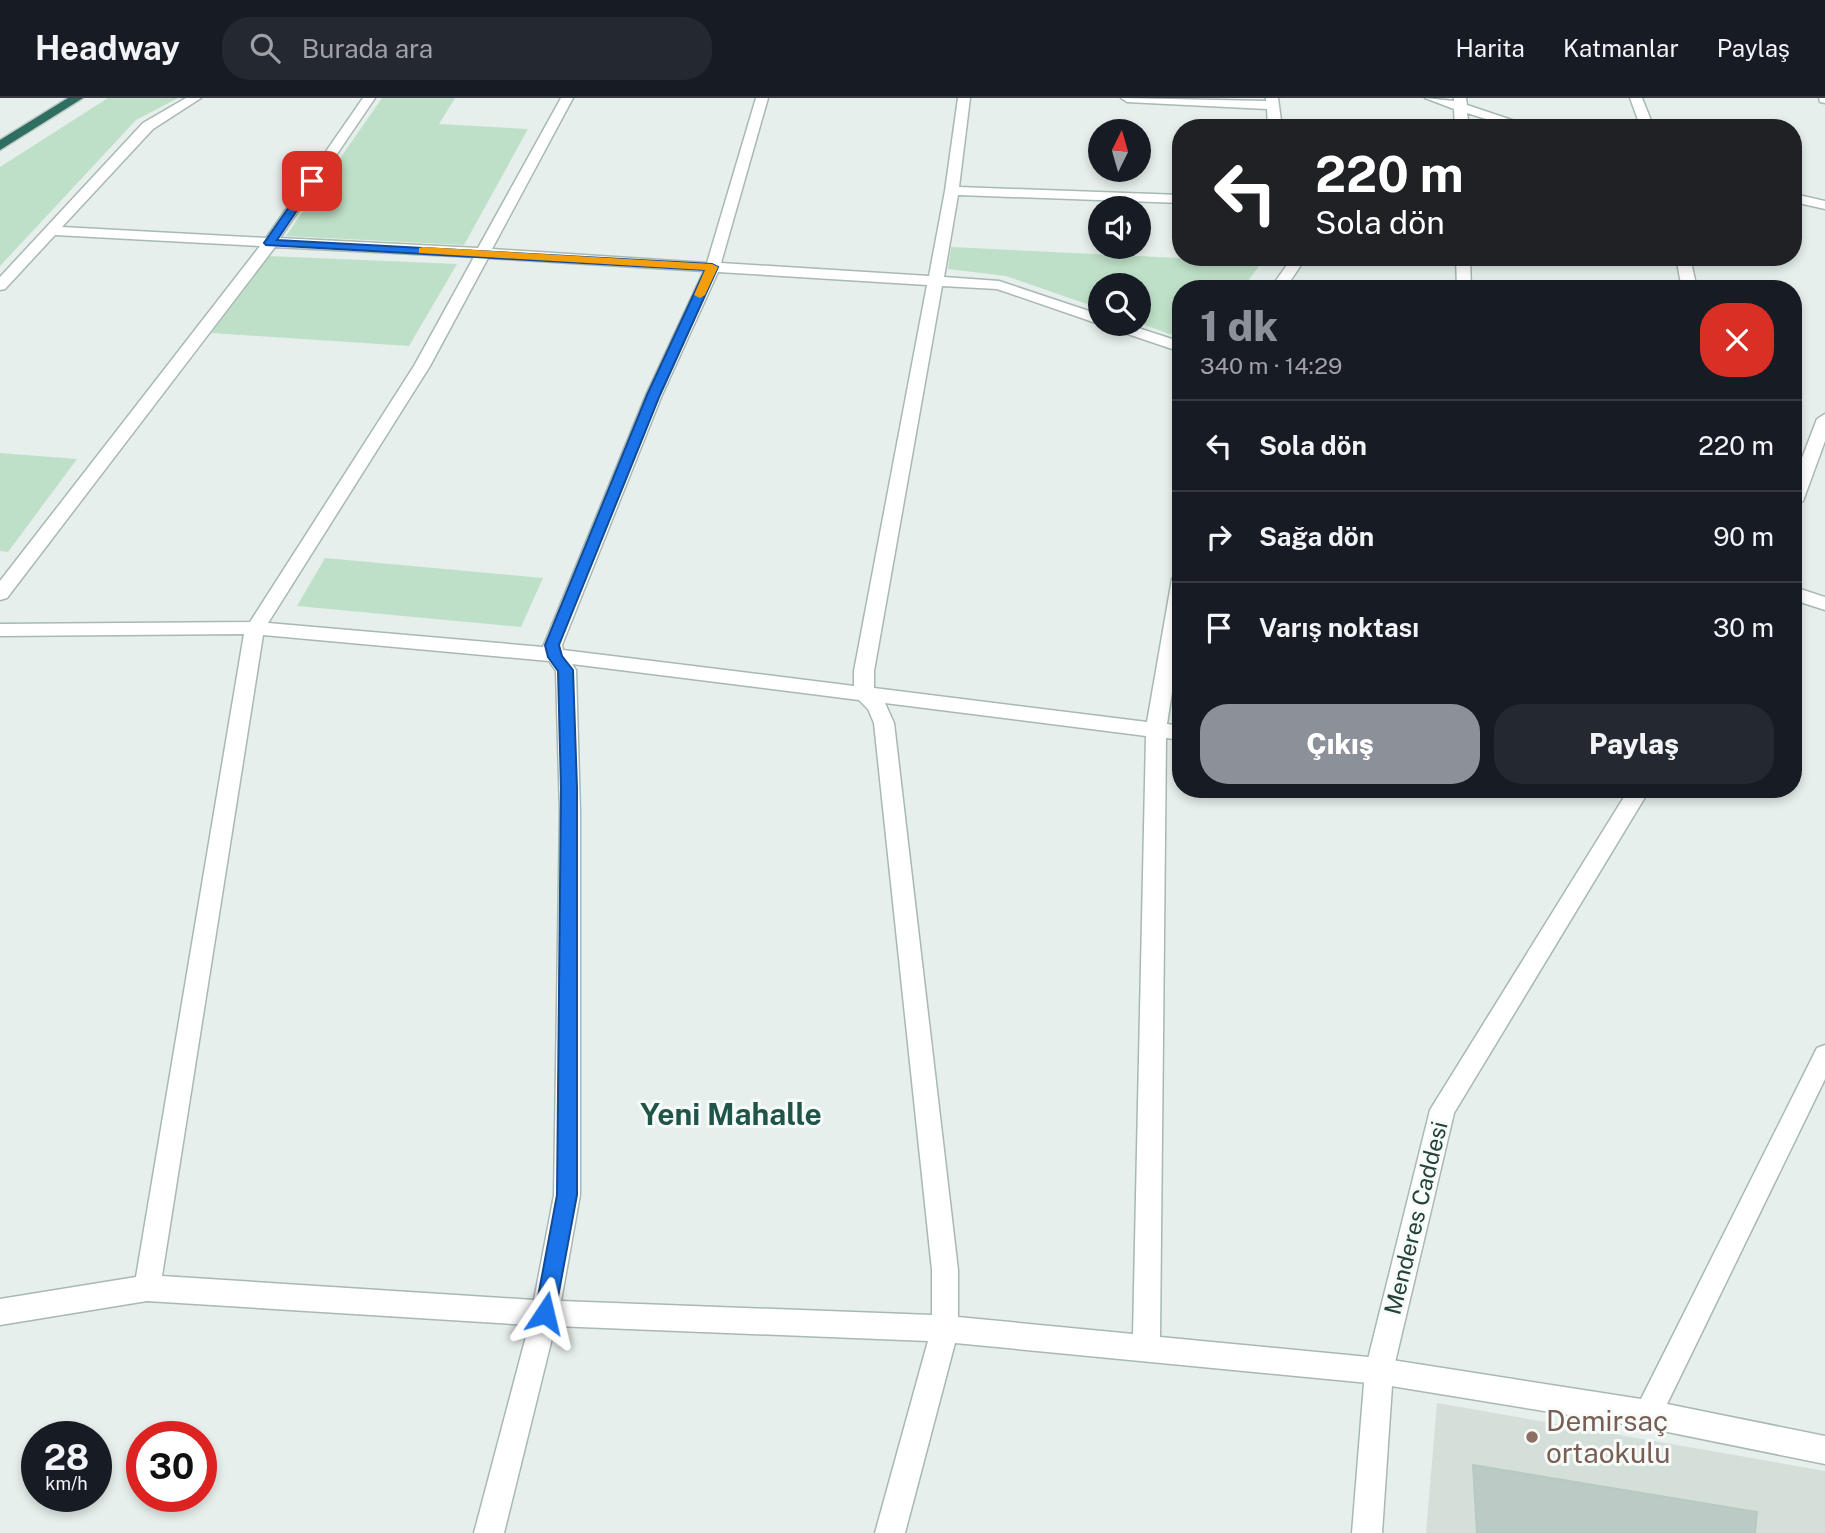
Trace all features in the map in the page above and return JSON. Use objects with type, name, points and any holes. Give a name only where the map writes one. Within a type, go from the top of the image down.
[{"type":"highway","points":[[0,146],[76,98]]},
{"type":"street","points":[[0,286],[148,126],[195,98]]},
{"type":"street","points":[[0,594],[270,243],[369,98]]},
{"type":"street","points":[[147,1288],[255,628],[422,366],[567,98]]},
{"type":"street","points":[[551,650],[654,395],[712,267],[762,98]]},
{"type":"street","points":[[890,1533],[945,1329],[945,1270],[884,723],[864,682],[952,191],[964,98]]},
{"type":"street","points":[[1127,98],[1272,101],[1274,119]]},
{"type":"street","points":[[1431,98],[1461,102],[1506,119]]},
{"type":"street","points":[[1636,98],[1644,119]]},
{"type":"street","points":[[952,191],[1172,200]]},
{"type":"street","points":[[1802,200],[1825,205]]},
{"type":"street","points":[[53,231],[481,253],[999,285],[1088,316]]},
{"type":"street","points":[[1148,336],[1172,344]]},
{"type":"street","points":[[1802,480],[1825,419]]},
{"type":"street","points":[[1802,596],[1825,604]]},
{"type":"street","points":[[0,631],[255,628],[504,649],[551,650],[622,663],[817,687],[864,682],[910,698],[1172,732]]},
{"type":"street","points":[[1146,1348],[1156,730],[1172,633]]},
{"type":"street","points":[[489,1533],[545,1313],[567,1195],[569,812],[566,670],[547,640],[529,646],[504,649]]},
{"type":"street","points":[[566,690],[575,674],[586,666],[622,663]]},
{"type":"street","points":[[884,723],[889,704],[910,698]]},
{"type":"street","name":"Menderes Caddesi","points":[[1367,1533],[1379,1371],[1442,1110],[1629,798]]},
{"type":"street","points":[[1648,1414],[1825,1055]]},
{"type":"street","points":[[0,1312],[147,1288],[545,1313],[945,1329],[1379,1371],[1648,1414],[1825,1450]]},
{"type":"shaded area","name":"Demirsaç ortaokulu","points":[[1437,1403],[1825,1471],[1825,1533],[1426,1533]]},
{"type":"green space","points":[[108,98],[178,98],[136,120],[0,266],[0,167]]},
{"type":"green space","points":[[382,98],[455,98],[439,124],[528,129],[464,245],[286,236]]},
{"type":"green space","points":[[951,247],[1088,254],[1088,259],[1172,258],[1172,266],[1259,266],[1249,280],[1172,280],[1172,334],[1151,327],[1151,273],[1088,273],[1088,304],[1006,276],[948,269]]},
{"type":"green space","points":[[268,256],[457,264],[409,346],[211,333]]},
{"type":"green space","points":[[0,453],[77,459],[8,552],[0,551]]},
{"type":"green space","points":[[325,558],[543,578],[521,627],[297,606]]},
{"type":"building","points":[[1473,1465],[1757,1512],[1755,1533],[1477,1533]]},
{"type":"slow traffic","points":[[423,250],[712,267],[700,295]]},
{"type":"place","name":"Demirsaç ortaokulu","points":[[1532,1437]]},
{"type":"district","name":"Yeni Mahalle","points":[[731,1115]]},
{"type":"route","points":[[312,181],[270,243],[712,267],[654,395],[555,632],[552,645],[556,657],[566,670],[569,788],[567,1195],[545,1313]]}]
